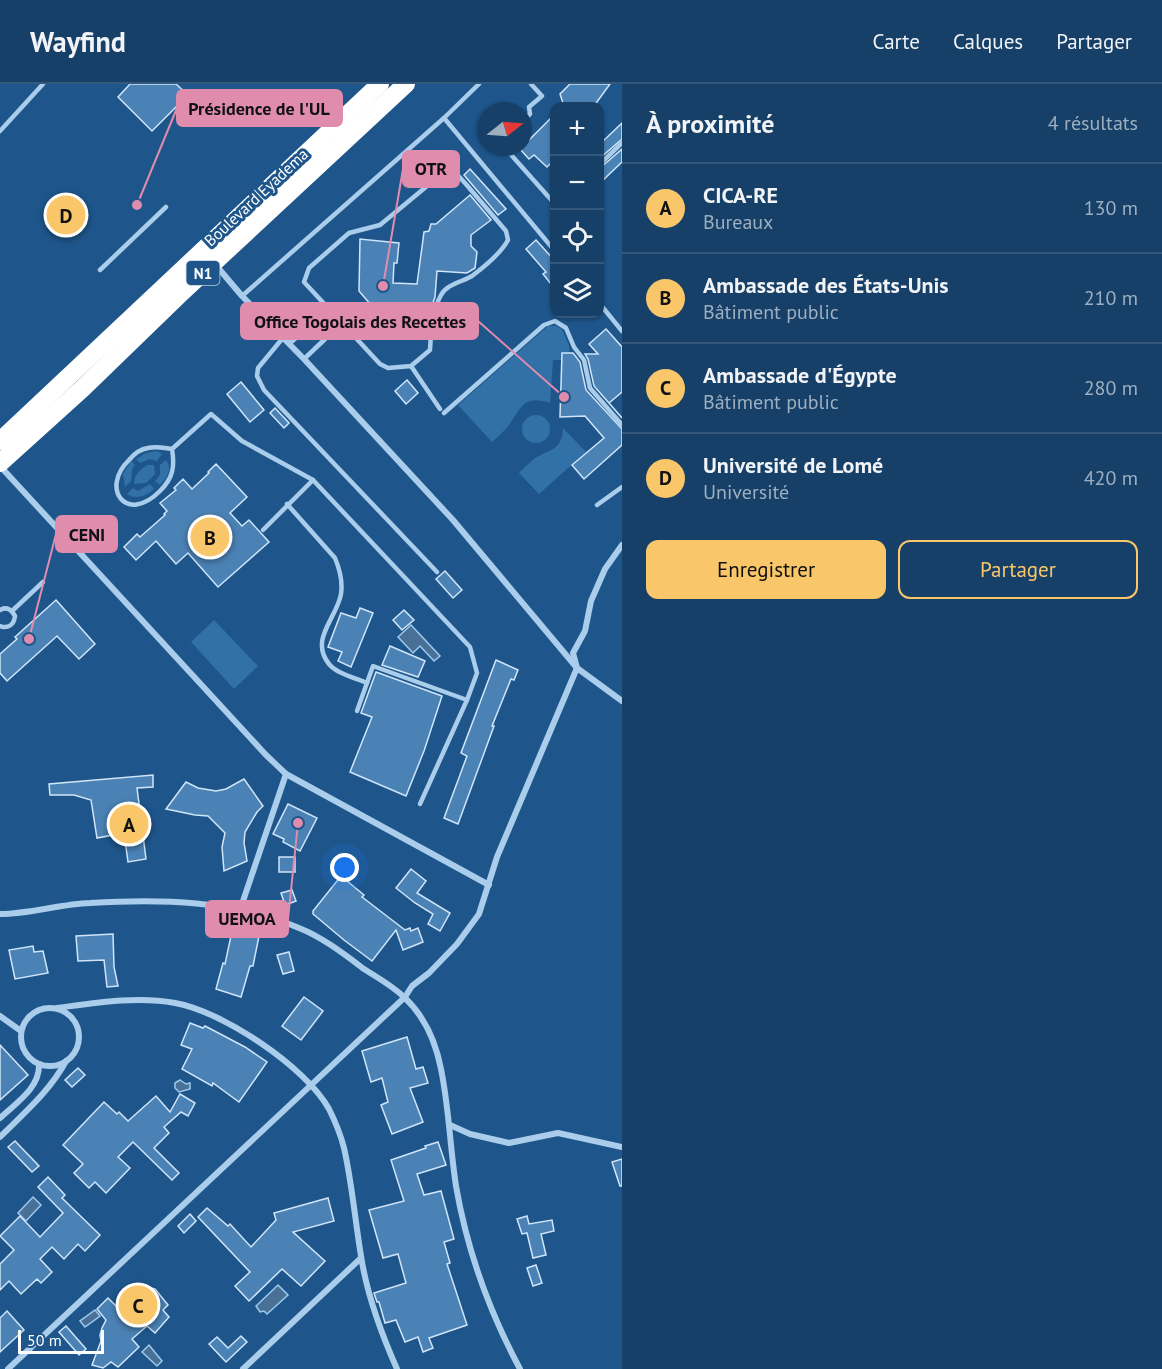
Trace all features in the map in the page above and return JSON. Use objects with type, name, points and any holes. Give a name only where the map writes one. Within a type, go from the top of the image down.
[{"type":"highway","name":"Boulevard Eyadema","points":[[0,465],[83,388],[210,255],[380,84]]},
{"type":"highway","name":"Boulevard Eyadema","points":[[0,441],[406,84]]},
{"type":"street","points":[[210,255],[242,296],[282,339],[290,344],[453,520],[577,668],[622,700]]},
{"type":"street","points":[[0,465],[286,774],[489,885]]},
{"type":"street","points":[[8,1369],[405,997],[412,986],[429,973],[479,914],[501,847],[577,668],[573,653],[585,631],[591,601],[604,568],[622,545]]},
{"type":"street","points":[[240,910],[286,774]]},
{"type":"street","points":[[2,915],[88,903],[146,901],[204,903],[240,910],[264,915],[301,928],[344,954],[405,997],[423,1019],[434,1042],[450,1125],[456,1183],[465,1232],[482,1286],[507,1345],[520,1369]]},
{"type":"street","points":[[67,1060],[58,1065],[39,1064],[32,1060],[22,1047],[21,1031],[28,1017],[34,1012],[41,1009],[106,1002],[140,1000],[174,1002],[202,1010],[232,1023],[258,1041],[311,1086],[329,1109],[344,1146],[361,1258],[384,1341],[397,1369]]},
{"type":"street","points":[[0,1137],[56,1079],[77,1048],[78,1031],[71,1017],[57,1008]]},
{"type":"street","points":[[0,1016],[21,1031]]},
{"type":"street","points":[[0,1118],[31,1088],[39,1076],[39,1064]]},
{"type":"street","points":[[450,1125],[470,1134],[509,1143],[558,1134],[622,1147]]},
{"type":"street","points":[[243,1369],[361,1258]]},
{"type":"lane","points":[[0,131],[43,84]]},
{"type":"lane","points":[[242,296],[444,118],[478,84]]},
{"type":"lane","points":[[531,84],[542,96],[532,104]]},
{"type":"lane","points":[[444,118],[550,244]]},
{"type":"lane","points":[[604,160],[622,143]]},
{"type":"lane","points":[[512,156],[550,198]]},
{"type":"lane","points":[[450,167],[506,231],[508,240],[504,246],[471,276],[441,293],[431,328],[430,350],[411,366],[388,368],[380,364],[328,310],[304,282],[309,268],[350,233],[380,225],[450,167]]},
{"type":"lane","points":[[100,270],[166,207]]},
{"type":"lane","points":[[604,309],[622,331]]},
{"type":"lane","points":[[290,344],[328,310]]},
{"type":"lane","points":[[411,366],[442,411],[543,325],[555,321],[566,328],[574,348],[584,360],[590,388],[622,425]]},
{"type":"lane","points":[[304,359],[342,323]]},
{"type":"lane","points":[[282,339],[258,368],[257,376],[264,390],[437,572]]},
{"type":"lane","points":[[172,449],[174,462],[172,475],[150,501],[138,506],[128,504],[120,497],[117,489],[117,475],[134,454],[149,447],[172,449],[211,414],[242,441],[313,480],[470,647],[477,673],[420,804]]},
{"type":"lane","points":[[263,530],[313,480]]},
{"type":"lane","points":[[597,505],[622,487]]},
{"type":"lane","points":[[287,504],[335,558],[339,569],[342,583],[341,596],[339,605],[325,628],[323,647],[325,656],[329,664],[336,669],[367,683]]},
{"type":"lane","points":[[12,611],[43,582]]},
{"type":"lane","points":[[0,610],[6,608],[15,616],[12,625],[4,628],[0,626]]},
{"type":"lane","points":[[357,711],[373,666],[467,700]]},
{"type":"shaded area","points":[[548,326],[562,329],[569,346],[570,360],[553,360],[550,403],[534,400],[524,404],[507,427],[492,442],[458,405]]},
{"type":"shaded area","points":[[536,415],[546,419],[550,429],[546,439],[536,443],[526,439],[522,429],[526,419]]},
{"type":"shaded area","points":[[563,428],[586,452],[539,494],[519,473],[534,459],[557,446]]},
{"type":"shaded area","points":[[157,451],[162,454],[157,461],[150,459],[140,463],[136,459],[146,453]]},
{"type":"shaded area","points":[[166,460],[169,467],[168,473],[160,485],[155,481],[160,475],[160,465]]},
{"type":"shaded area","points":[[131,461],[135,465],[131,481],[125,487],[123,474]]},
{"type":"shaded area","points":[[147,465],[154,465],[155,474],[146,483],[134,484],[138,473]]},
{"type":"shaded area","points":[[150,484],[154,489],[144,495],[134,497],[127,494],[133,488],[138,491]]},
{"type":"shaded area","points":[[214,620],[258,666],[234,689],[191,642]]},
{"type":"shaded area","points":[[411,625],[440,656],[434,661],[420,646],[413,653],[398,637]]},
{"type":"shaded area","points":[[180,1080],[186,1084],[190,1083],[190,1089],[179,1092],[175,1088],[175,1083]]},
{"type":"shaded area","points":[[33,1197],[41,1205],[26,1221],[18,1213]]},
{"type":"shaded area","points":[[278,1285],[288,1295],[267,1314],[264,1311],[260,1312],[256,1306]]},
{"type":"shaded area","points":[[95,1310],[100,1316],[85,1327],[80,1321]]},
{"type":"shaded area","points":[[149,1345],[162,1361],[157,1366],[142,1352]]},
{"type":"building","points":[[130,84],[176,84],[188,95],[152,131],[118,97]]},
{"type":"building","points":[[570,84],[610,84],[597,102],[563,102],[560,94]]},
{"type":"building","points":[[550,119],[550,164],[547,167],[534,155],[529,159],[526,156],[532,156],[532,137]]},
{"type":"building","points":[[622,123],[622,139],[604,155],[604,140]]},
{"type":"building","points":[[622,149],[622,162],[604,179],[604,165]]},
{"type":"building","points":[[470,169],[506,209],[498,215],[464,175]]},
{"type":"building","points":[[470,195],[491,220],[471,235],[471,246],[477,252],[475,268],[467,273],[437,271],[435,297],[430,311],[402,309],[402,314],[377,312],[359,291],[360,239],[399,243],[397,263],[394,263],[393,283],[417,284],[424,232],[429,231],[431,224],[436,224]]},
{"type":"building","points":[[536,240],[550,255],[550,283],[543,274],[546,272],[526,249]]},
{"type":"building","points":[[606,329],[622,347],[622,392],[609,403],[622,418],[594,386],[585,354],[598,354],[589,344]]},
{"type":"building","points":[[562,353],[573,353],[580,362],[586,390],[622,429],[622,445],[584,479],[572,465],[604,438],[585,416],[560,417]]},
{"type":"building","points":[[407,380],[418,393],[406,404],[395,391]]},
{"type":"building","points":[[241,382],[264,410],[250,422],[227,394]]},
{"type":"building","points":[[275,408],[289,423],[284,428],[270,413]]},
{"type":"building","points":[[216,464],[247,497],[230,513],[242,526],[249,520],[269,542],[218,587],[188,553],[176,564],[156,541],[136,560],[124,547],[137,534],[140,537],[165,515],[167,511],[160,503],[176,490],[174,488],[183,479],[192,489]]},
{"type":"building","points":[[445,571],[462,590],[453,598],[436,579]]},
{"type":"building","points":[[56,600],[95,644],[79,659],[57,636],[7,681],[0,673],[0,654],[17,639],[15,637]]},
{"type":"building","points":[[360,608],[373,613],[351,667],[338,661],[342,652],[328,647],[341,613],[356,618]]},
{"type":"building","points":[[404,610],[414,620],[402,630],[393,620]]},
{"type":"building","points":[[390,646],[425,661],[418,677],[382,665]]},
{"type":"building","points":[[496,660],[518,670],[514,680],[511,679],[492,726],[494,726],[458,824],[444,818],[467,756],[461,753]]},
{"type":"building","points":[[376,672],[442,696],[406,796],[350,772],[372,717],[361,713]]},
{"type":"building","points":[[153,775],[153,787],[137,788],[146,859],[128,862],[124,833],[97,838],[91,800],[74,795],[50,795],[49,784]]},
{"type":"building","points":[[244,779],[263,806],[245,832],[247,861],[224,871],[222,847],[225,833],[208,816],[166,809],[186,782],[198,788],[216,791],[226,789]]},
{"type":"building","points":[[288,804],[317,818],[300,851],[273,834]]},
{"type":"building","points":[[279,857],[295,857],[295,872],[279,872]]},
{"type":"building","points":[[411,869],[426,881],[417,893],[450,913],[440,931],[428,924],[433,914],[396,888]]},
{"type":"building","points":[[341,876],[364,895],[362,897],[405,930],[410,928],[411,931],[418,928],[423,942],[403,950],[396,930],[372,961],[344,940],[313,914]]},
{"type":"building","points":[[292,890],[296,901],[285,905],[281,893]]},
{"type":"building","points":[[232,931],[259,936],[253,966],[250,966],[241,997],[216,989],[223,963],[225,964]]},
{"type":"building","points":[[113,934],[114,967],[118,986],[107,987],[104,960],[78,961],[76,936]]},
{"type":"building","points":[[33,946],[34,952],[43,951],[48,973],[15,979],[9,950]]},
{"type":"building","points":[[289,952],[294,971],[283,974],[277,955]]},
{"type":"building","points":[[304,997],[323,1011],[301,1040],[282,1026]]},
{"type":"building","points":[[190,1023],[203,1028],[205,1026],[245,1047],[267,1062],[239,1102],[213,1083],[212,1086],[182,1069],[192,1049],[181,1045]]},
{"type":"building","points":[[407,1037],[416,1069],[423,1067],[428,1083],[410,1088],[423,1122],[392,1134],[381,1105],[388,1102],[382,1078],[371,1082],[362,1051]]},
{"type":"building","points":[[0,1045],[28,1075],[0,1100]]},
{"type":"building","points":[[78,1068],[85,1075],[72,1087],[65,1080]]},
{"type":"building","points":[[180,1094],[195,1103],[188,1116],[181,1112],[164,1127],[169,1133],[154,1148],[179,1173],[172,1180],[133,1142],[118,1157],[130,1168],[106,1193],[95,1182],[89,1188],[74,1173],[83,1164],[63,1145],[104,1102],[128,1121],[156,1096],[170,1112]]},
{"type":"building","points":[[15,1141],[39,1166],[32,1172],[8,1147]]},
{"type":"building","points":[[438,1142],[446,1165],[417,1174],[424,1195],[441,1191],[454,1239],[444,1242],[450,1263],[447,1264],[467,1325],[429,1338],[433,1348],[423,1352],[418,1337],[405,1342],[396,1320],[385,1323],[379,1302],[377,1302],[374,1293],[406,1283],[398,1254],[383,1258],[369,1210],[404,1201],[391,1160]]},
{"type":"building","points":[[622,1159],[622,1186],[620,1186],[612,1162]]},
{"type":"building","points":[[48,1177],[65,1195],[62,1198],[100,1235],[85,1251],[78,1244],[64,1259],[52,1247],[40,1259],[52,1272],[41,1283],[37,1279],[21,1294],[9,1281],[0,1290],[0,1264],[14,1250],[0,1236],[20,1216],[40,1237],[63,1213],[38,1187]]},
{"type":"building","points":[[328,1198],[334,1221],[293,1232],[325,1261],[301,1286],[282,1269],[249,1301],[235,1286],[250,1272],[198,1217],[207,1208],[228,1226],[230,1224],[251,1247],[276,1220],[274,1213]]},
{"type":"building","points":[[190,1214],[196,1221],[184,1233],[178,1226]]},
{"type":"building","points":[[527,1216],[529,1224],[552,1220],[554,1231],[541,1234],[546,1255],[533,1258],[527,1233],[522,1234],[517,1219]]},
{"type":"building","points":[[536,1265],[542,1283],[533,1286],[527,1268]]},
{"type":"building","points":[[147,1287],[155,1289],[168,1305],[163,1310],[169,1317],[155,1333],[147,1326],[132,1339],[139,1347],[118,1367],[111,1362],[103,1368],[92,1365],[106,1320],[97,1309],[108,1298],[130,1320],[140,1305],[137,1302],[138,1291]]},
{"type":"building","points":[[7,1311],[24,1330],[0,1352],[0,1318]]},
{"type":"building","points":[[66,1326],[86,1349],[79,1355],[59,1332]]},
{"type":"building","points":[[241,1336],[247,1342],[226,1362],[209,1344],[217,1337],[228,1348]]},
{"type":"place","name":"Présidence de l'UL","points":[[137,205]]},
{"type":"place","name":"Université de Lomé","points":[[66,215]]},
{"type":"place","name":"OTR","points":[[383,286]]},
{"type":"place","name":"Office Togolais des Recettes","points":[[564,397]]},
{"type":"place","name":"Ambassade des États-Unis","points":[[210,537]]},
{"type":"place","name":"CENI","points":[[29,639]]},
{"type":"place","name":"UEMOA","points":[[298,823]]},
{"type":"place","name":"CICA-RE","points":[[129,824]]},
{"type":"place","name":"Ambassade d'Égypte","points":[[138,1305]]}]
